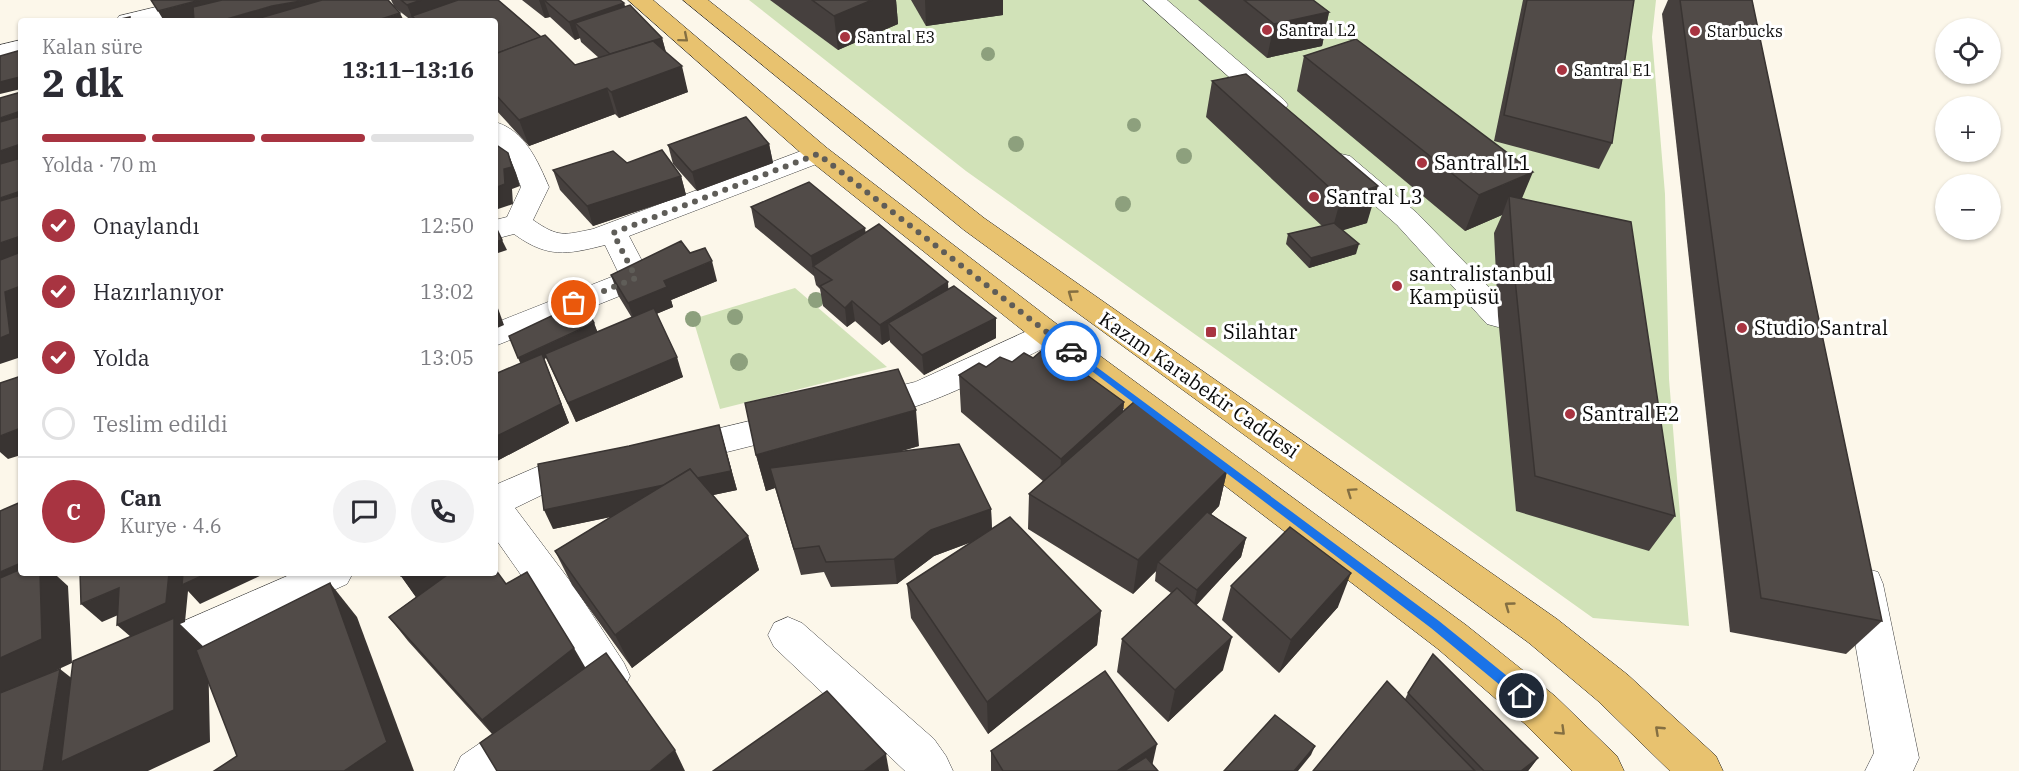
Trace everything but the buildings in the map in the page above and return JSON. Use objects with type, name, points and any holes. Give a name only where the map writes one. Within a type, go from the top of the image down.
[{"type":"main road","points":[[639,0],[818,154],[1047,333],[1452,637],[1540,710],[1602,771]]},
{"type":"main road","name":"Kazım Karabekir Caddesi","points":[[694,0],[974,224],[1543,631],[1613,687],[1701,771]]},
{"type":"street","points":[[139,18],[212,0]]},
{"type":"street","points":[[1154,0],[1294,122]]},
{"type":"street","points":[[0,52],[18,48]]},
{"type":"street","points":[[498,133],[522,155],[535,187],[507,227],[543,241],[567,244],[613,233],[818,154]]},
{"type":"street","points":[[1321,145],[1407,219],[1498,316]]},
{"type":"street","points":[[498,334],[636,278],[613,233]]},
{"type":"street","points":[[498,500],[539,480],[636,461],[923,392],[1047,333]]},
{"type":"street","points":[[476,771],[610,676],[559,597],[498,513]]},
{"type":"street","points":[[1859,559],[1897,758],[1887,771]]},
{"type":"street","points":[[118,669],[327,576]]},
{"type":"street","points":[[788,635],[919,754],[930,771]]},
{"type":"green space","name":"santralistanbul Kampüsü","points":[[749,0],[1656,0],[1652,37],[1665,194],[1669,379],[1689,626],[1593,618],[966,171]]},
{"type":"green space","points":[[795,288],[887,367],[720,409],[693,319]]},
{"type":"way so far","points":[[574,303],[636,278],[613,233],[818,154],[1071,351]]},
{"type":"place","name":"Santral L2","points":[[1267,30]]},
{"type":"place","name":"Starbucks","points":[[1695,31]]},
{"type":"place","name":"Santral E3","points":[[845,37]]},
{"type":"place","name":"Santral E1","points":[[1562,70]]},
{"type":"place","name":"Santral L1","points":[[1422,163]]},
{"type":"place","name":"Santral L3","points":[[1314,197]]},
{"type":"place","name":"santralistanbul Kampüsü","points":[[1397,286]]},
{"type":"place","name":"Studio Santral","points":[[1742,328]]},
{"type":"place","name":"Silahtar","points":[[1211,332]]},
{"type":"place","name":"Santral E2","points":[[1570,414]]},
{"type":"route","points":[[1071,351],[1452,637],[1522,696]]}]
